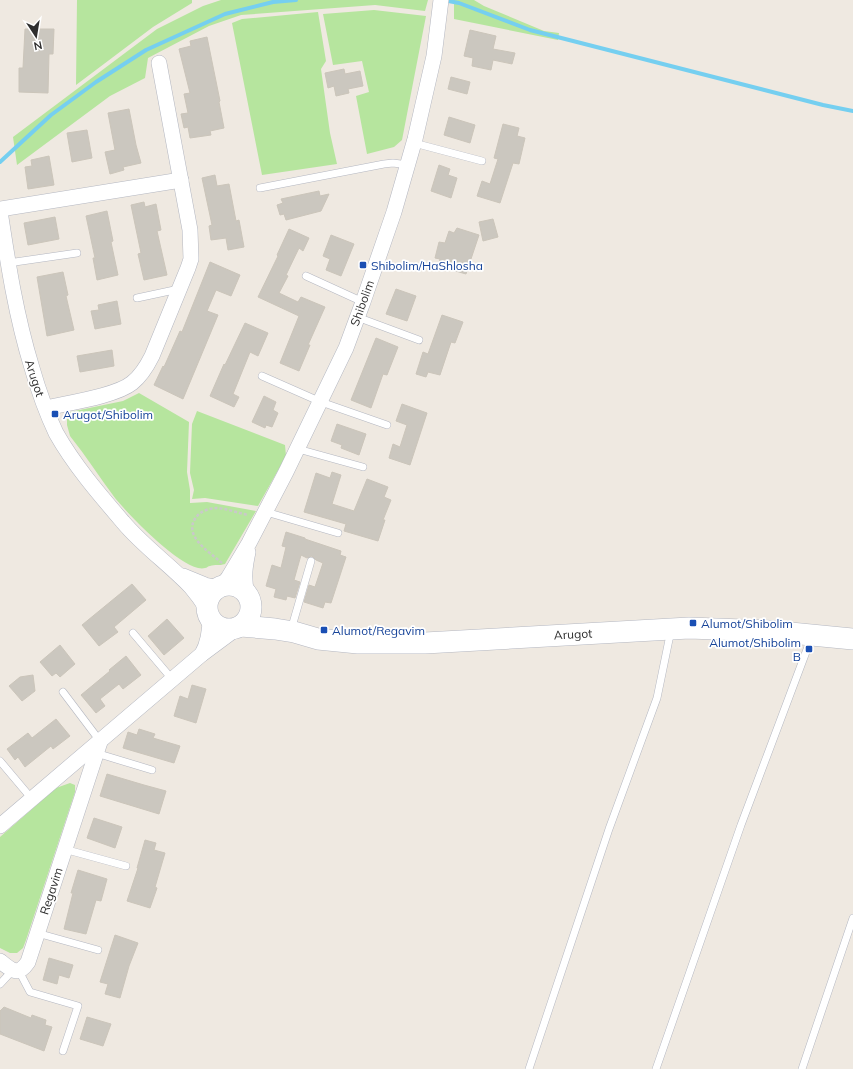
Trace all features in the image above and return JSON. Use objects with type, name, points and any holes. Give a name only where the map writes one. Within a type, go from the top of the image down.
[{"type":"street","name":"Shibolim","points":[[223,582],[249,543],[298,449],[346,348],[358,317],[394,212],[414,143],[434,56],[441,0]]},
{"type":"street","points":[[46,408],[110,393],[124,388],[132,383],[147,366],[190,264],[192,246],[190,230],[159,63]]},
{"type":"street","points":[[0,210],[181,180]]},
{"type":"street","name":"Arugot","points":[[0,210],[8,263],[23,338],[36,383],[64,447],[138,539],[191,587],[208,613]]},
{"type":"street","name":"Shibolim","points":[[249,543],[244,568],[245,586],[249,597]]},
{"type":"street","name":"Arugot","points":[[175,572],[205,585],[223,582]]},
{"type":"street","points":[[0,826],[60,775],[98,747],[172,679],[202,654],[247,621],[252,608],[249,597],[241,588],[223,582],[211,594],[208,601],[210,629],[206,647],[202,654]]},
{"type":"street","name":"Arugot","points":[[249,597],[266,618],[292,631]]},
{"type":"street","points":[[208,613],[212,621],[219,627],[227,629],[239,627]]},
{"type":"street","name":"Arugot","points":[[239,627],[258,627],[292,631],[318,638],[358,643],[433,642],[672,628],[722,629],[853,639]]},
{"type":"street","name":"Regavim","points":[[16,971],[24,968],[28,962],[98,747]]},
{"type":"street","points":[[60,775],[72,774],[83,781],[85,786]]},
{"type":"street","points":[[0,961],[16,971]]},
{"type":"lane","points":[[414,143],[482,161]]},
{"type":"lane","points":[[260,188],[384,164],[393,163],[408,165]]},
{"type":"lane","points":[[8,263],[77,253]]},
{"type":"lane","points":[[306,276],[363,302]]},
{"type":"lane","points":[[136,298],[180,289]]},
{"type":"lane","points":[[358,317],[419,340]]},
{"type":"lane","points":[[262,376],[321,402],[387,425]]},
{"type":"lane","points":[[298,449],[363,467]]},
{"type":"lane","points":[[264,515],[338,532]]},
{"type":"lane","points":[[292,631],[310,561]]},
{"type":"lane","points":[[529,1069],[609,829],[657,698],[672,628]]},
{"type":"lane","points":[[133,632],[172,679]]},
{"type":"lane","points":[[656,1069],[741,825],[812,635]]},
{"type":"lane","points":[[63,692],[98,747],[152,770]]},
{"type":"lane","points":[[0,761],[32,799]]},
{"type":"lane","points":[[64,849],[126,866]]},
{"type":"lane","points":[[802,1069],[853,918]]},
{"type":"lane","points":[[37,933],[98,950]]},
{"type":"lane","points":[[0,984],[16,971],[30,992],[78,1006],[63,1051]]},
{"type":"path","points":[[223,582],[202,547],[195,539],[192,531],[192,523],[203,511],[217,508],[264,515]]},
{"type":"green space","points":[[77,0],[192,0],[192,3],[153,27],[76,85]]},
{"type":"green space","points":[[221,0],[428,0],[425,11],[375,5],[241,15],[209,26],[148,58],[145,78],[110,96],[17,165],[13,137],[157,29],[203,6]]},
{"type":"green space","points":[[454,0],[474,0],[484,6],[544,31],[559,33],[558,40],[454,19]]},
{"type":"green space","points":[[374,10],[426,16],[402,140],[394,147],[367,154],[356,96],[369,92],[362,61],[333,65],[323,14]]},
{"type":"green space","points":[[318,12],[326,61],[321,69],[330,133],[337,164],[262,175],[232,23],[242,19]]},
{"type":"green space","points":[[139,393],[189,422],[187,472],[190,490],[190,503],[207,502],[256,511],[225,564],[212,565],[205,568],[196,567],[184,562],[157,541],[121,506],[70,436],[67,425],[67,416],[70,412],[123,401]]},
{"type":"green space","points":[[197,411],[285,445],[286,456],[258,506],[205,498],[192,499],[194,490],[190,473],[192,424]]},
{"type":"green space","points":[[70,783],[75,785],[75,792],[26,940],[23,948],[17,953],[10,953],[0,948],[0,837],[56,788]]},
{"type":"building","points":[[25,29],[54,29],[53,54],[49,54],[48,93],[19,92],[19,68],[23,68]]},
{"type":"building","points":[[470,30],[496,36],[493,49],[515,53],[512,64],[493,60],[491,70],[472,66],[473,58],[464,56]]},
{"type":"building","points":[[207,37],[224,128],[210,131],[211,135],[190,138],[188,127],[184,128],[181,114],[188,113],[184,94],[190,93],[179,49],[191,46],[190,41]]},
{"type":"building","points":[[344,69],[345,74],[360,71],[363,86],[348,89],[349,93],[336,96],[334,86],[328,88],[325,73]]},
{"type":"building","points":[[451,77],[470,82],[467,94],[448,89]]},
{"type":"building","points":[[129,109],[141,163],[123,167],[124,170],[110,174],[105,152],[115,150],[108,113]]},
{"type":"building","points":[[449,117],[475,125],[470,143],[444,135]]},
{"type":"building","points":[[503,124],[519,128],[517,136],[525,138],[519,164],[513,163],[500,203],[477,196],[482,181],[490,184],[498,159],[494,158]]},
{"type":"building","points":[[87,130],[92,158],[72,162],[67,133]]},
{"type":"building","points":[[49,156],[54,185],[28,189],[25,167],[32,166],[31,160]]},
{"type":"building","points":[[439,165],[450,169],[448,175],[457,178],[451,198],[431,191]]},
{"type":"building","points":[[215,175],[217,186],[229,184],[236,221],[239,220],[244,247],[228,250],[226,238],[211,240],[209,226],[212,225],[202,178]]},
{"type":"building","points":[[319,191],[320,196],[329,194],[321,211],[286,220],[284,214],[280,215],[277,205],[283,203],[281,199]]},
{"type":"building","points":[[144,202],[145,207],[156,204],[161,230],[157,231],[167,275],[144,280],[138,254],[141,253],[131,205]]},
{"type":"building","points":[[107,211],[113,241],[111,242],[118,275],[97,280],[93,258],[95,258],[86,216]]},
{"type":"building","points":[[55,217],[59,239],[28,245],[24,223]]},
{"type":"building","points":[[493,219],[498,237],[483,241],[479,222]]},
{"type":"building","points":[[457,228],[479,235],[466,274],[438,266],[440,259],[435,258],[439,242],[445,243],[449,231],[454,233]]},
{"type":"building","points":[[289,229],[309,238],[303,251],[299,248],[286,275],[288,276],[279,293],[298,302],[301,297],[325,307],[308,345],[310,345],[299,371],[280,363],[299,316],[258,297]]},
{"type":"building","points":[[331,235],[354,244],[341,276],[326,270],[330,259],[323,256]]},
{"type":"building","points":[[210,262],[240,275],[231,296],[216,290],[207,311],[218,315],[183,399],[154,385],[163,366],[164,367],[180,331],[182,332]]},
{"type":"building","points":[[63,272],[68,295],[66,296],[74,330],[47,336],[37,277]]},
{"type":"building","points":[[396,289],[416,296],[407,321],[386,314]]},
{"type":"building","points":[[117,301],[121,324],[95,329],[91,311],[99,310],[98,305]]},
{"type":"building","points":[[442,315],[463,322],[455,343],[451,342],[440,375],[428,372],[426,377],[416,374],[423,352],[428,354]]},
{"type":"building","points":[[245,323],[268,333],[258,356],[250,352],[233,394],[239,397],[234,407],[210,396],[224,364],[225,365]]},
{"type":"building","points":[[376,338],[398,347],[387,375],[383,374],[371,408],[351,400]]},
{"type":"building","points":[[112,350],[114,366],[80,372],[77,356]]},
{"type":"building","points":[[264,396],[276,402],[273,410],[278,413],[272,427],[266,425],[265,428],[252,422]]},
{"type":"building","points":[[402,404],[427,413],[410,465],[389,458],[393,444],[400,447],[407,425],[396,421]]},
{"type":"building","points":[[337,424],[366,434],[359,455],[341,448],[342,445],[331,441]]},
{"type":"building","points":[[332,472],[341,475],[332,504],[354,511],[367,479],[388,487],[384,497],[391,500],[383,520],[385,520],[378,541],[344,531],[346,524],[304,512],[316,473],[330,478]]},
{"type":"building","points":[[286,532],[341,551],[340,555],[346,557],[331,603],[325,602],[323,608],[304,602],[309,585],[315,587],[323,563],[316,560],[312,556],[307,558],[301,555],[294,580],[300,582],[295,598],[287,596],[286,600],[274,597],[276,589],[266,586],[272,565],[281,568],[286,547],[282,546]]},
{"type":"building","points":[[132,584],[146,600],[114,627],[118,632],[99,646],[82,625]]},
{"type":"building","points":[[167,619],[184,638],[164,655],[148,636]]},
{"type":"building","points":[[60,645],[75,664],[60,677],[56,673],[52,676],[40,662]]},
{"type":"building","points":[[126,656],[141,675],[123,689],[119,684],[100,699],[105,706],[96,713],[81,695]]},
{"type":"building","points":[[33,675],[35,691],[22,701],[9,686],[20,677]]},
{"type":"building","points":[[192,685],[206,689],[196,723],[174,716],[180,696],[188,699]]},
{"type":"building","points":[[56,719],[70,736],[53,749],[51,746],[25,767],[18,757],[15,760],[7,749],[28,733],[32,738]]},
{"type":"building","points":[[139,729],[155,734],[153,738],[180,746],[174,763],[123,748],[128,732],[137,735]]},
{"type":"building","points":[[107,774],[166,791],[159,814],[100,796]]},
{"type":"building","points":[[94,818],[122,827],[115,848],[87,838]]},
{"type":"building","points":[[145,840],[156,843],[154,850],[165,853],[155,887],[157,888],[150,908],[127,901],[138,868]]},
{"type":"building","points":[[78,870],[107,879],[101,901],[96,900],[86,934],[64,929],[73,893],[71,893]]},
{"type":"building","points":[[115,935],[138,943],[129,966],[120,998],[105,994],[108,984],[100,982]]},
{"type":"building","points":[[49,958],[73,965],[69,978],[59,975],[57,984],[43,980]]},
{"type":"building","points":[[4,1007],[31,1018],[32,1015],[46,1020],[45,1025],[52,1027],[44,1051],[0,1034],[0,1011]]},
{"type":"building","points":[[87,1017],[111,1024],[103,1046],[80,1039]]},
{"type":"waterway","points":[[0,162],[51,115],[96,82],[146,50],[225,14],[273,2],[296,0]]},
{"type":"waterway","points":[[443,0],[459,3],[530,30],[823,105],[853,111]]},
{"type":"place","name":"Shibolim/HaShlosha","points":[[363,265]]},
{"type":"place","name":"Arugot/Shibolim","points":[[55,414]]},
{"type":"place","name":"Alumot/Shibolim","points":[[693,623]]},
{"type":"place","name":"Alumot/Regavim","points":[[324,630]]},
{"type":"place","name":"Alumot/Shibolim B","points":[[809,649]]}]
